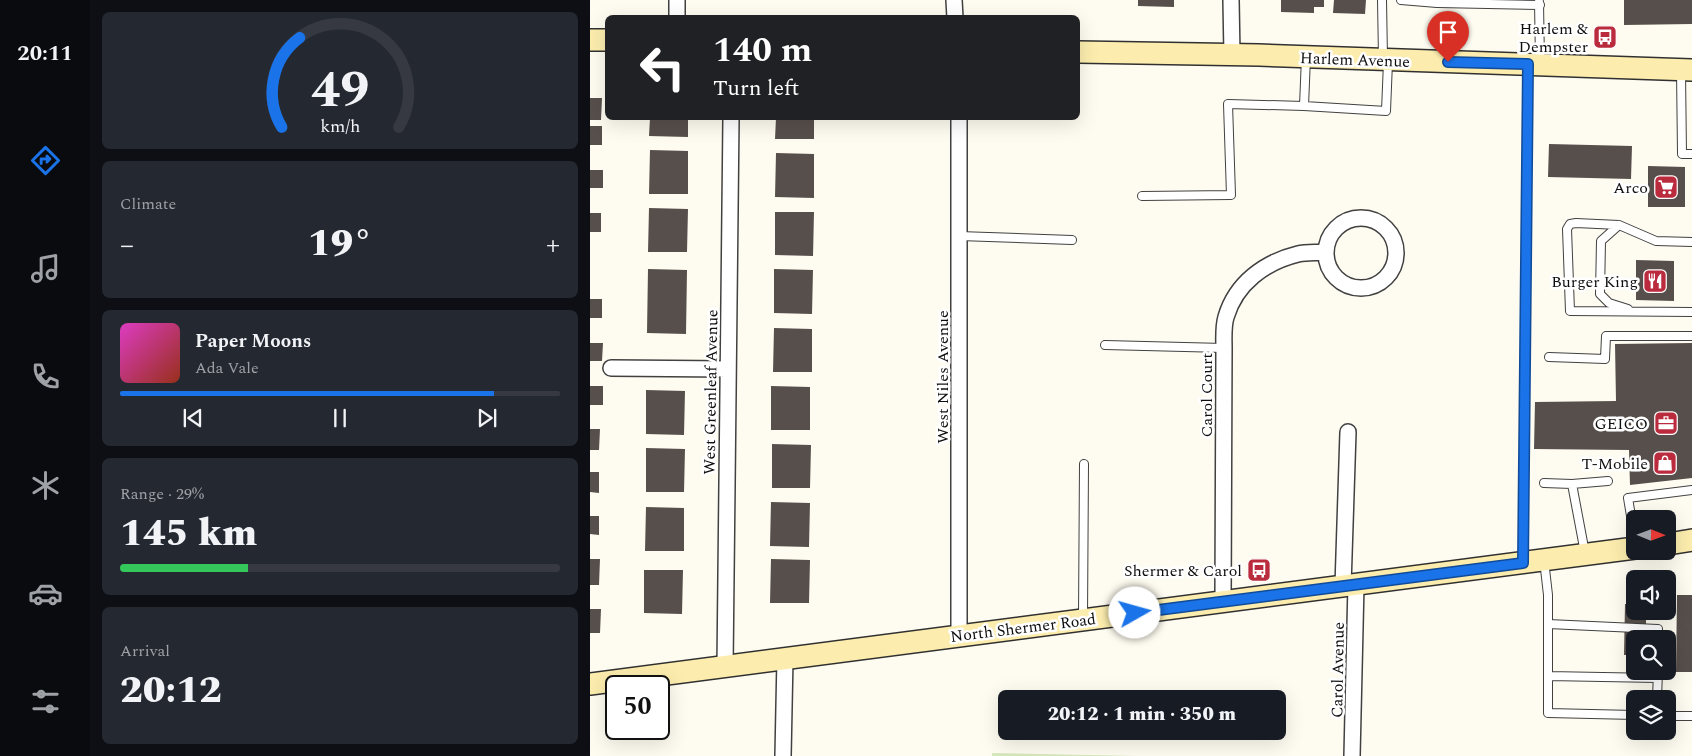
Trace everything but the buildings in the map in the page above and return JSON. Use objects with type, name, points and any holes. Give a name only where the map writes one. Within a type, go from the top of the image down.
[{"type":"main road","points":[[590,40],[605,40]]},
{"type":"main road","name":"Harlem Avenue","points":[[1080,52],[1686,69]]},
{"type":"main road","points":[[1676,543],[1692,540]]},
{"type":"main road","name":"North Shermer Road","points":[[590,684],[1626,549]]},
{"type":"street","points":[[677,0],[677,15]]},
{"type":"street","points":[[954,0],[955,15]]},
{"type":"street","points":[[1231,0],[1232,55]]},
{"type":"street","name":"West Greenleaf Avenue","points":[[725,667],[731,120]]},
{"type":"street","name":"West Niles Avenue","points":[[959,120],[959,636]]},
{"type":"street","points":[[1360,218],[1381,224],[1389,232],[1394,242],[1396,253],[1394,264],[1389,274],[1381,282],[1372,287],[1360,289],[1340,282],[1332,274],[1327,264],[1326,252],[1332,232],[1350,220],[1360,218]]},
{"type":"street","name":"Carol Court","points":[[1223,602],[1224,348],[1226,318],[1242,286],[1256,273],[1273,262],[1300,253],[1326,252]]},
{"type":"street","points":[[611,368],[728,368]]},
{"type":"street","name":"Carol Avenue","points":[[1348,432],[1352,756]]},
{"type":"street","points":[[783,756],[786,658]]},
{"type":"lane","points":[[1142,196],[1231,196],[1228,104],[1386,111],[1386,60],[1382,0]]},
{"type":"lane","points":[[1401,0],[1436,4],[1540,2],[1534,64],[1523,563]]},
{"type":"lane","points":[[1304,106],[1306,57]]},
{"type":"lane","points":[[1686,69],[1682,154],[1692,154]]},
{"type":"lane","points":[[1692,242],[1656,241],[1619,225],[1576,223],[1570,224],[1566,229],[1570,311],[1692,312]]},
{"type":"lane","points":[[1619,225],[1601,241],[1600,294],[1608,304],[1640,312]]},
{"type":"lane","points":[[959,236],[1072,240]]},
{"type":"lane","points":[[1549,357],[1606,359],[1606,336],[1692,336]]},
{"type":"lane","points":[[1105,345],[1224,348]]},
{"type":"lane","points":[[1082,620],[1084,464]]},
{"type":"lane","points":[[1544,483],[1572,484],[1608,480]]},
{"type":"lane","points":[[1572,484],[1585,555]]},
{"type":"lane","points":[[1630,510],[1628,498],[1692,490]]},
{"type":"lane","points":[[1544,560],[1548,595],[1548,714],[1626,715]]},
{"type":"lane","points":[[1548,624],[1658,630]]},
{"type":"lane","points":[[1548,676],[1626,675]]},
{"type":"lane","points":[[1676,716],[1692,716]]},
{"type":"green space","points":[[992,753],[1137,756],[992,756]]},
{"type":"place","name":"Harlem & Dempster","points":[[1605,37]]},
{"type":"place","name":"Arco","points":[[1666,187]]},
{"type":"place","name":"Burger King","points":[[1655,281]]},
{"type":"place","name":"GEICO","points":[[1666,423]]},
{"type":"place","name":"T-Mobile","points":[[1665,463]]},
{"type":"place","name":"Shermer & Carol","points":[[1259,570]]},
{"type":"route","points":[[1135,613],[1523,563],[1528,64],[1448,62]]}]
